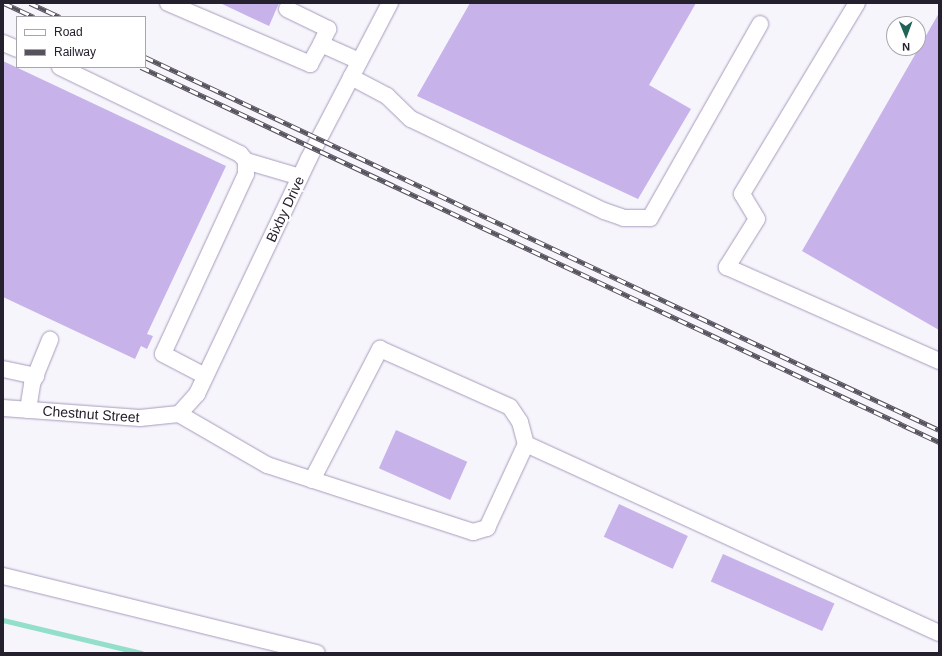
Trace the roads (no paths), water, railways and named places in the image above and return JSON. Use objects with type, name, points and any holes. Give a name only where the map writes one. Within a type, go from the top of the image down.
[{"type":"street","points":[[168,3],[310,64],[328,29],[287,9]]},
{"type":"street","name":"Bixby Drive","points":[[179,414],[197,394],[300,176],[390,3]]},
{"type":"street","points":[[857,3],[742,194],[756,219],[727,266],[939,361]]},
{"type":"street","points":[[352,77],[387,96],[411,119],[604,211],[624,218],[650,218],[760,24]]},
{"type":"street","points":[[3,43],[16,49]]},
{"type":"street","points":[[321,44],[359,61]]},
{"type":"street","points":[[62,68],[240,154],[246,161],[300,176]]},
{"type":"street","points":[[205,376],[163,354],[246,174],[246,161]]},
{"type":"street","points":[[28,410],[36,376],[50,340]]},
{"type":"street","points":[[179,414],[267,464],[312,480],[481,532],[488,528],[526,444],[520,422],[510,407],[380,349],[312,480]]},
{"type":"street","points":[[3,369],[36,376]]},
{"type":"street","name":"Chestnut Street","points":[[3,408],[140,418],[179,414]]},
{"type":"street","points":[[526,444],[939,633]]},
{"type":"street","points":[[3,576],[317,653]]},
{"type":"waterway","points":[[3,620],[141,653]]},
{"type":"railway","points":[[4,3],[32,16]]},
{"type":"railway","points":[[30,3],[58,16]]},
{"type":"railway","points":[[146,57],[939,430]]},
{"type":"railway","points":[[143,68],[939,442]]}]
